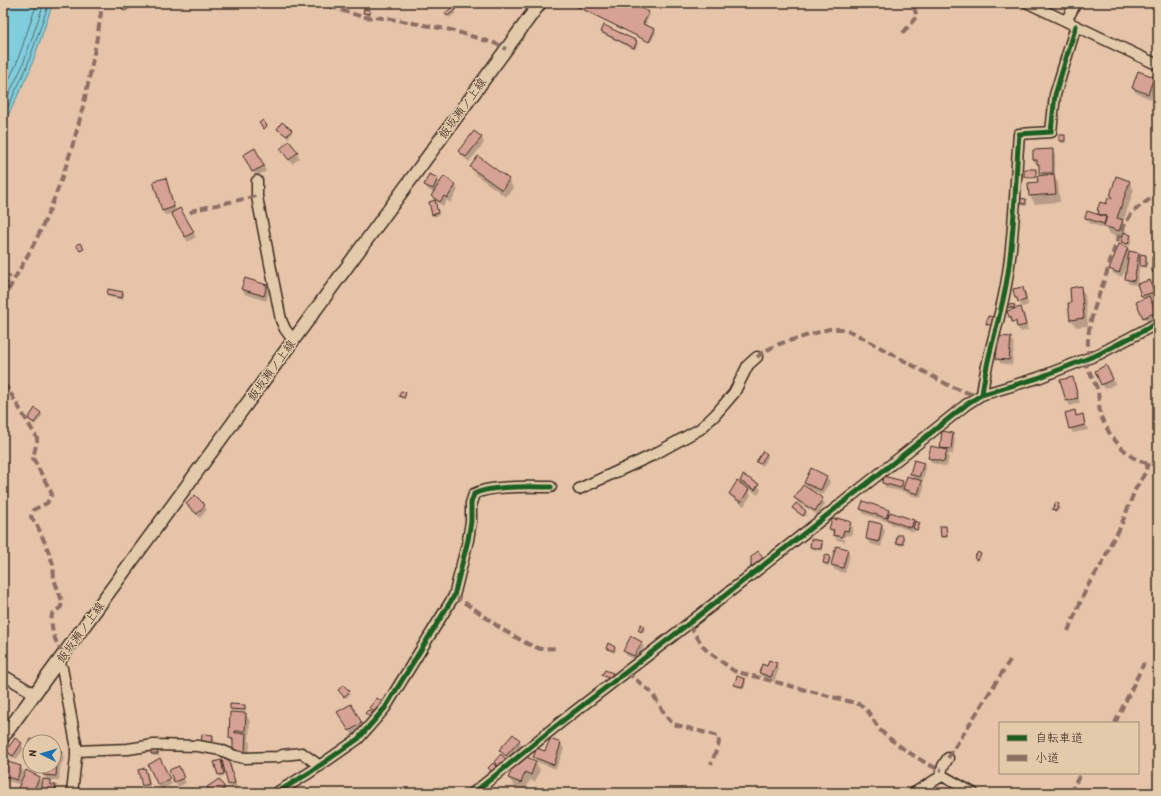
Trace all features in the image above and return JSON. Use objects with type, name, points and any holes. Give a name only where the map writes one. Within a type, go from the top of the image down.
[{"type":"main road","name":"飯坂瀬ノ上線","points":[[3,737],[540,3]]},
{"type":"street","points":[[1028,3],[1158,65]]},
{"type":"street","points":[[982,395],[984,376],[1007,281],[1011,254],[1019,134],[1051,132],[1055,95],[1076,3]]},
{"type":"street","points":[[257,181],[257,197],[276,300],[281,320],[285,329],[293,340]]},
{"type":"street","points":[[473,793],[572,714],[822,520],[967,404],[982,395],[1038,378],[1100,354],[1158,323]]},
{"type":"street","points":[[579,489],[653,455],[700,429],[714,416],[734,393],[748,365],[757,357]]},
{"type":"street","points":[[276,793],[320,766],[358,739],[385,708],[454,596],[468,540],[471,520],[471,503],[474,494],[478,491],[493,489],[551,487]]},
{"type":"street","points":[[58,662],[62,668],[76,751],[72,793]]},
{"type":"street","points":[[3,675],[35,694]]},
{"type":"street","points":[[76,751],[128,749],[144,746],[190,746],[221,750],[244,758],[278,757],[302,752],[320,766]]},
{"type":"street","points":[[914,793],[941,775],[943,766],[948,758]]},
{"type":"street","points":[[941,775],[974,793]]},
{"type":"water","points":[[3,3],[53,3],[30,70],[3,126]]},
{"type":"building","points":[[125,3],[132,3],[133,5],[124,11],[121,6]]},
{"type":"building","points":[[577,3],[636,3],[635,5],[649,12],[643,24],[655,29],[649,42],[576,6]]},
{"type":"building","points":[[453,7],[456,10],[447,16],[445,13]]},
{"type":"building","points":[[364,9],[370,10],[370,14],[363,13]]},
{"type":"building","points":[[604,25],[637,41],[634,48],[601,32]]},
{"type":"building","points":[[1138,71],[1154,77],[1148,94],[1132,88]]},
{"type":"building","points":[[263,120],[267,126],[264,129],[259,123]]},
{"type":"building","points":[[282,122],[292,130],[287,136],[277,129]]},
{"type":"building","points":[[474,131],[482,137],[466,157],[458,151]]},
{"type":"building","points":[[1059,135],[1065,135],[1065,141],[1059,141]]},
{"type":"building","points":[[289,141],[298,152],[289,160],[280,149]]},
{"type":"building","points":[[255,148],[264,166],[252,172],[243,155]]},
{"type":"building","points":[[1053,149],[1053,173],[1039,173],[1039,164],[1037,164],[1037,160],[1033,160],[1033,150]]},
{"type":"building","points":[[478,156],[509,179],[502,190],[470,167]]},
{"type":"building","points":[[1024,169],[1036,169],[1036,177],[1024,177]]},
{"type":"building","points":[[429,174],[438,178],[433,189],[424,185]]},
{"type":"building","points":[[1054,174],[1056,194],[1029,196],[1028,183],[1038,182],[1037,176]]},
{"type":"building","points":[[444,176],[456,185],[447,198],[444,196],[440,202],[431,196]]},
{"type":"building","points":[[1116,176],[1130,181],[1117,218],[1123,220],[1119,231],[1104,226],[1107,216],[1098,214],[1099,211],[1097,210],[1100,202],[1106,204],[1108,198],[1112,199],[1110,196]]},
{"type":"building","points":[[166,178],[174,207],[162,211],[153,181]]},
{"type":"building","points":[[1017,198],[1026,199],[1026,204],[1017,203]]},
{"type":"building","points":[[435,200],[438,213],[432,215],[429,202]]},
{"type":"building","points":[[180,208],[194,232],[185,237],[171,213]]},
{"type":"building","points":[[1087,211],[1106,217],[1104,224],[1085,218]]},
{"type":"building","points":[[1124,232],[1131,235],[1128,244],[1121,242]]},
{"type":"building","points":[[80,243],[84,249],[80,251],[76,245]]},
{"type":"building","points":[[1119,244],[1128,247],[1119,273],[1109,269]]},
{"type":"building","points":[[1129,251],[1139,253],[1134,281],[1125,279]]},
{"type":"building","points":[[1140,254],[1146,255],[1146,266],[1140,266]]},
{"type":"building","points":[[1152,257],[1158,257],[1158,273],[1152,272]]},
{"type":"building","points":[[245,278],[267,285],[264,296],[241,289]]},
{"type":"building","points":[[1150,280],[1154,292],[1141,296],[1137,284]]},
{"type":"building","points":[[1081,286],[1084,318],[1070,320],[1068,303],[1071,303],[1070,288]]},
{"type":"building","points":[[1023,287],[1026,300],[1018,302],[1017,298],[1015,298],[1013,289]]},
{"type":"building","points":[[108,289],[123,292],[122,298],[107,295]]},
{"type":"building","points":[[1149,296],[1156,312],[1143,318],[1136,302]]},
{"type":"building","points":[[1008,304],[1015,305],[1014,308],[1007,307]]},
{"type":"building","points":[[1021,307],[1026,325],[1017,327],[1016,321],[1012,322],[1007,311]]},
{"type":"building","points":[[988,316],[994,317],[992,326],[986,324]]},
{"type":"building","points":[[998,336],[1011,337],[1009,360],[996,359]]},
{"type":"building","points":[[1106,365],[1113,379],[1101,385],[1095,371]]},
{"type":"building","points":[[1073,377],[1078,398],[1066,401],[1060,380]]},
{"type":"building","points":[[401,391],[406,392],[404,398],[399,396]]},
{"type":"building","points":[[35,408],[41,413],[34,423],[28,419]]},
{"type":"building","points":[[1075,410],[1076,416],[1083,414],[1085,425],[1069,429],[1065,413]]},
{"type":"building","points":[[942,431],[953,433],[951,449],[940,448]]},
{"type":"building","points":[[931,446],[947,450],[944,462],[928,458]]},
{"type":"building","points":[[763,451],[767,454],[760,464],[756,462]]},
{"type":"building","points":[[914,460],[924,463],[919,477],[910,474]]},
{"type":"building","points":[[811,468],[827,476],[821,490],[804,483]]},
{"type":"building","points":[[743,475],[759,484],[755,490],[740,481]]},
{"type":"building","points":[[883,476],[903,481],[901,488],[882,483]]},
{"type":"building","points":[[907,476],[922,481],[918,494],[903,489]]},
{"type":"building","points":[[737,481],[749,489],[741,502],[729,494]]},
{"type":"building","points":[[803,485],[823,498],[815,511],[794,498]]},
{"type":"building","points":[[195,495],[205,505],[197,514],[186,504]]},
{"type":"building","points":[[863,501],[889,510],[886,518],[860,509]]},
{"type":"building","points":[[1056,502],[1059,504],[1056,511],[1052,509]]},
{"type":"building","points":[[796,503],[806,511],[803,516],[792,508]]},
{"type":"building","points":[[890,512],[914,520],[911,528],[887,519]]},
{"type":"building","points":[[837,518],[851,522],[848,531],[844,530],[842,537],[833,535],[834,530],[829,529],[832,519],[837,520]]},
{"type":"building","points":[[869,521],[882,524],[879,542],[866,539]]},
{"type":"building","points":[[915,521],[920,523],[917,530],[913,528]]},
{"type":"building","points":[[940,526],[946,526],[947,536],[941,537]]},
{"type":"building","points":[[897,535],[903,535],[903,544],[896,543]]},
{"type":"building","points":[[811,539],[822,541],[821,549],[810,547]]},
{"type":"building","points":[[836,546],[848,549],[843,568],[831,565]]},
{"type":"building","points":[[758,551],[766,561],[754,571],[751,567],[751,557]]},
{"type":"building","points":[[978,552],[981,554],[977,560],[974,558]]},
{"type":"building","points":[[825,555],[830,556],[828,564],[823,563]]},
{"type":"building","points":[[641,624],[644,626],[641,632],[638,630]]},
{"type":"building","points":[[631,636],[642,642],[634,656],[623,651]]},
{"type":"building","points":[[608,643],[615,647],[613,651],[606,648]]},
{"type":"building","points":[[769,660],[777,663],[771,677],[759,673],[762,664],[767,666]]},
{"type":"building","points":[[605,670],[613,673],[610,679],[602,675]]},
{"type":"building","points":[[737,676],[745,679],[743,687],[734,685]]},
{"type":"building","points":[[343,685],[350,691],[344,697],[338,690]]},
{"type":"building","points":[[377,698],[385,704],[378,714],[369,708]]},
{"type":"building","points":[[230,704],[245,705],[245,710],[230,709]]},
{"type":"building","points":[[351,704],[362,723],[349,731],[337,712]]},
{"type":"building","points":[[368,710],[373,713],[370,717],[365,713]]},
{"type":"building","points":[[230,712],[246,713],[245,731],[235,731],[235,733],[246,733],[245,752],[233,751],[233,739],[229,738]]},
{"type":"building","points":[[202,734],[213,735],[212,746],[201,745]]},
{"type":"building","points":[[513,734],[520,740],[506,756],[499,750]]},
{"type":"building","points":[[15,738],[22,743],[13,756],[6,751]]},
{"type":"building","points":[[550,739],[561,743],[554,765],[533,757],[537,748],[545,751]]},
{"type":"building","points":[[151,748],[158,748],[158,754],[151,754]]},
{"type":"building","points":[[501,754],[506,759],[499,767],[494,762]]},
{"type":"building","points":[[524,756],[536,761],[531,775],[525,772],[521,783],[508,778],[514,765]]},
{"type":"building","points":[[160,758],[170,779],[158,785],[148,765]]},
{"type":"building","points":[[228,758],[235,783],[228,785],[222,760]]},
{"type":"building","points":[[221,760],[224,774],[218,775],[214,762]]},
{"type":"building","points":[[8,762],[21,766],[17,780],[4,776]]},
{"type":"building","points":[[493,763],[497,767],[492,772],[488,768]]},
{"type":"building","points":[[179,766],[184,778],[174,782],[169,770]]},
{"type":"building","points":[[145,768],[149,784],[142,786],[138,770]]},
{"type":"building","points":[[24,774],[34,774],[40,777],[32,793],[18,793],[20,789],[18,788]]},
{"type":"building","points":[[43,774],[56,774],[56,776]]},
{"type":"building","points":[[43,779],[51,780],[51,785],[56,785],[55,793],[41,793]]},
{"type":"building","points":[[219,779],[225,788],[217,793],[211,793],[207,787]]},
{"type":"marked path","points":[[3,301],[44,223],[66,166],[78,128],[87,89],[99,28],[102,3]]},
{"type":"marked path","points":[[318,3],[363,17],[386,18],[451,30],[497,44],[506,49]]},
{"type":"marked path","points":[[903,33],[917,16],[912,3]]},
{"type":"marked path","points":[[1089,358],[1089,328],[1118,238],[1125,223],[1133,212],[1158,193]]},
{"type":"marked path","points":[[190,213],[194,210],[257,196]]},
{"type":"marked path","points":[[3,288],[10,275]]},
{"type":"marked path","points":[[757,357],[779,344],[829,329],[842,329],[854,333],[950,386],[971,394],[975,399]]},
{"type":"marked path","points":[[1084,360],[1098,390],[1100,415],[1111,436],[1132,457],[1146,463],[1158,465]]},
{"type":"marked path","points":[[3,384],[8,389],[37,438],[33,458],[52,494],[47,503],[33,510],[31,517],[37,525],[46,545],[53,564],[54,579],[62,601],[61,607],[52,614],[52,624],[56,641],[64,653]]},
{"type":"marked path","points":[[1068,631],[1087,587],[1103,562],[1111,543],[1120,528],[1135,490],[1145,473],[1148,463]]},
{"type":"marked path","points":[[454,596],[503,630],[528,644],[540,649],[557,648]]},
{"type":"marked path","points":[[689,625],[705,649],[734,671],[859,704],[869,713],[882,732],[887,736],[920,759],[942,770]]},
{"type":"marked path","points":[[948,758],[1012,657]]},
{"type":"marked path","points":[[1115,722],[1144,663]]},
{"type":"marked path","points":[[627,672],[652,693],[666,716],[673,724],[718,736],[719,743],[711,764]]},
{"type":"marked path","points":[[1070,793],[1080,774]]},
{"type":"cycle path","points":[[982,395],[1010,261],[1019,134],[1051,132],[1055,95],[1076,26]]},
{"type":"cycle path","points":[[473,793],[561,722],[673,636],[967,404],[981,395],[1038,378],[1099,354],[1158,323]]},
{"type":"cycle path","points":[[276,793],[309,773],[358,739],[385,708],[454,596],[468,540],[471,521],[471,503],[474,494],[481,491],[500,488],[551,487]]}]
